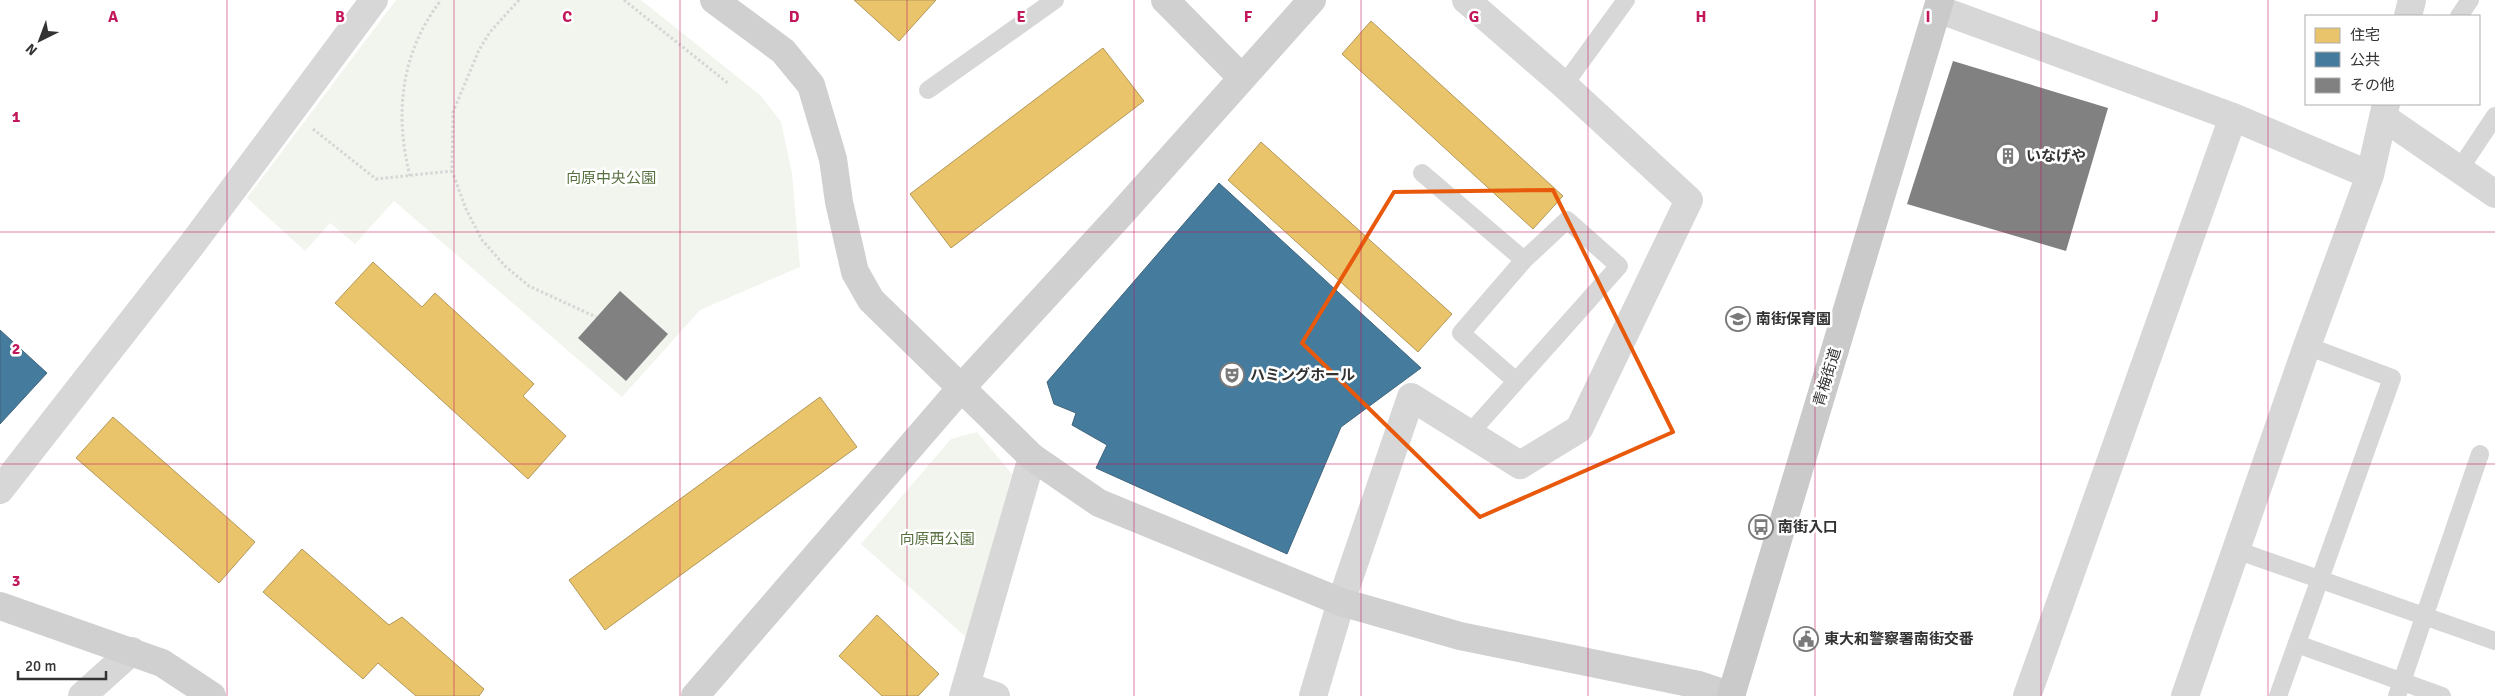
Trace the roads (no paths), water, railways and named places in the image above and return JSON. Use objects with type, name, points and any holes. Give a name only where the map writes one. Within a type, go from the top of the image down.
[{"type":"main road","name":"青梅街道","points":[[1731,696],[1939,5]]},
{"type":"street","points":[[0,490],[193,243],[374,0]]},
{"type":"street","points":[[714,0],[783,51],[811,85],[833,160],[855,272],[871,300],[1032,457],[1099,503],[1341,602],[1460,636],[1699,685],[1731,696]]},
{"type":"street","points":[[1165,0],[1242,78]]},
{"type":"street","points":[[695,696],[962,387],[1312,0]]},
{"type":"street","points":[[1313,696],[1341,602],[1411,397],[1520,465],[1579,429],[1689,200],[1564,85],[1466,0]]},
{"type":"street","points":[[2408,15],[2412,0]]},
{"type":"street","points":[[1939,5],[2233,116],[2370,175]]},
{"type":"street","points":[[2185,696],[2307,346],[2370,175],[2388,108],[2459,170],[2495,194]]},
{"type":"street","points":[[2026,696],[2233,116]]},
{"type":"street","points":[[996,696],[965,691],[1032,457]]},
{"type":"street","points":[[0,606],[132,651],[162,664],[212,696]]},
{"type":"street","points":[[82,696],[132,651]]},
{"type":"lane","points":[[928,90],[1055,0]]},
{"type":"lane","points":[[1564,85],[1626,0]]},
{"type":"lane","points":[[2460,15],[2470,0]]},
{"type":"lane","points":[[2459,170],[2495,116]]},
{"type":"lane","points":[[1422,173],[1524,260]]},
{"type":"lane","points":[[1470,433],[1619,266],[1566,220],[1524,260],[1461,333],[1516,381]]},
{"type":"lane","points":[[2278,696],[2392,378],[2307,346]]},
{"type":"lane","points":[[2400,689],[2480,454]]},
{"type":"lane","points":[[2236,550],[2495,640]]},
{"type":"lane","points":[[2297,644],[2400,689],[2442,696]]},
{"type":"place","name":"いなげや","points":[[2008,156]]},
{"type":"place","name":"南街保育園","points":[[1738,319]]},
{"type":"place","name":"ハミングホール","points":[[1232,375]]},
{"type":"place","name":"南街入口","points":[[1761,527]]},
{"type":"place","name":"東大和警察署南街交番","points":[[1806,639]]},
{"type":"park label","name":"向原中央公園","points":[[611,178]]},
{"type":"park label","name":"向原西公園","points":[[937,539]]}]
